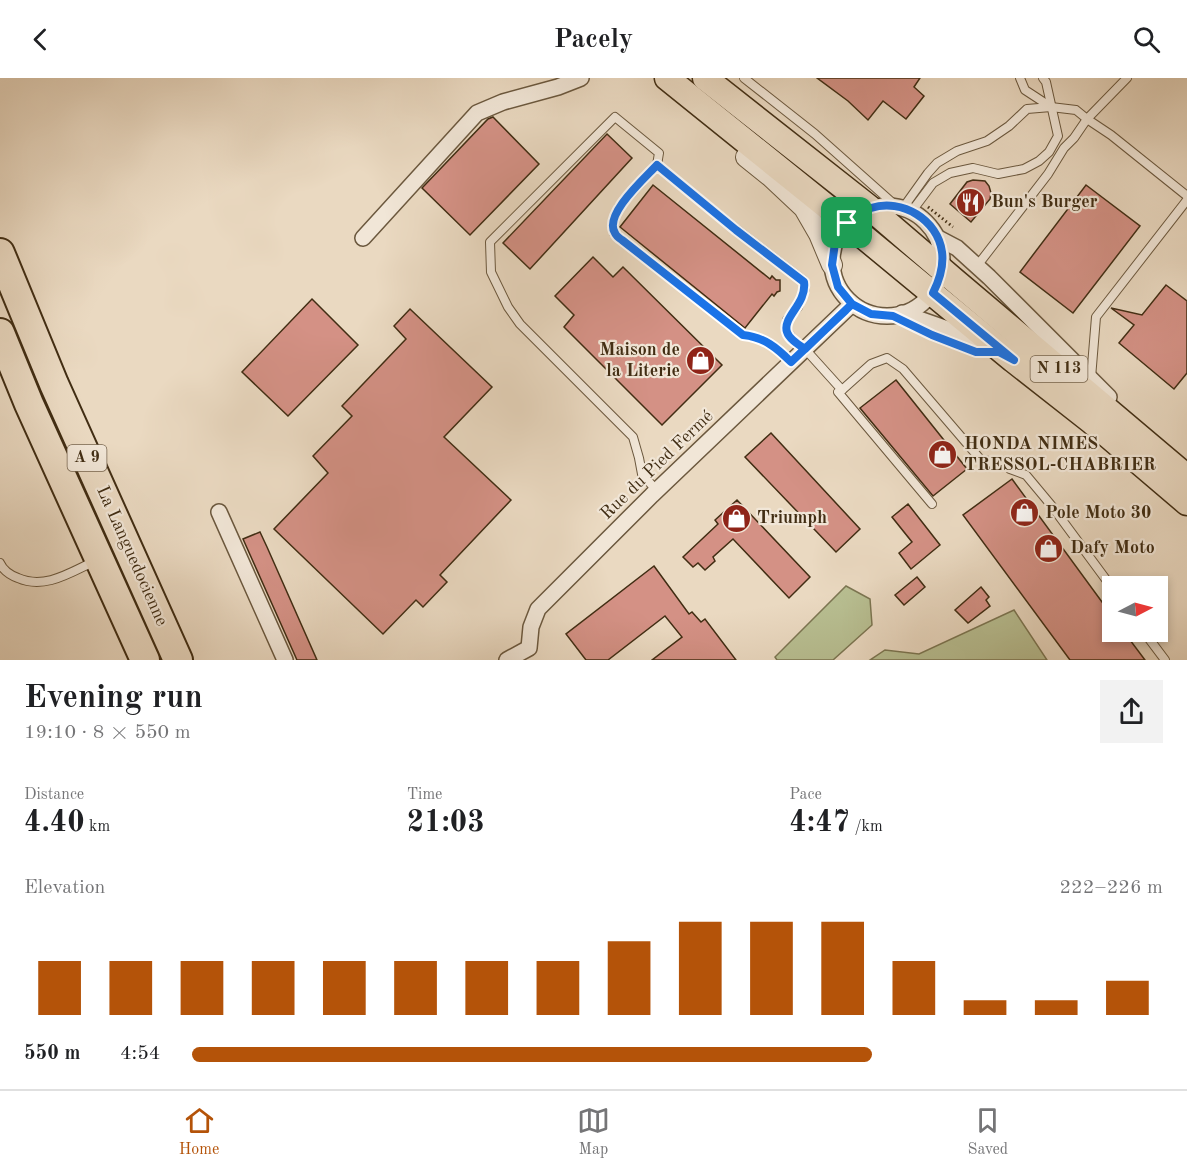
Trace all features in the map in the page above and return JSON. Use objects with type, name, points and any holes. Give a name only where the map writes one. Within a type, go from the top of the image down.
[{"type":"highway","name":"La Languedocienne","points":[[0,254],[54,384],[178,660]]},
{"type":"highway","name":"La Languedocienne","points":[[0,333],[146,660]]},
{"type":"main road","name":"N 113","points":[[705,78],[870,208],[1182,473]]},
{"type":"main road","name":"N 113","points":[[669,80],[933,293],[1006,356],[1092,422],[1187,503]]},
{"type":"street","points":[[363,238],[477,113],[505,101],[558,87],[581,78]]},
{"type":"street","points":[[669,80],[685,106],[771,177],[804,208],[819,234],[838,287],[852,304],[871,314],[898,315],[959,333],[1006,356]]},
{"type":"street","points":[[832,265],[835,243],[847,223],[857,214],[870,208],[883,206],[909,207],[923,218],[938,238],[942,253],[941,268],[933,293],[914,310],[898,315]]},
{"type":"street","points":[[938,238],[957,248],[977,266],[1153,440],[1182,473]]},
{"type":"street","name":"Rue du Pied Fermé","points":[[507,660],[531,654],[531,627],[538,609],[657,490],[852,304]]},
{"type":"street","points":[[219,512],[285,660]]},
{"type":"lane","points":[[744,78],[909,207]]},
{"type":"lane","points":[[1020,78],[1025,90],[1051,107]]},
{"type":"lane","points":[[909,207],[933,183],[950,173],[973,168],[998,174],[1024,169],[1039,161],[1049,152],[1058,136],[1046,82],[1042,78]]},
{"type":"lane","points":[[977,266],[1048,174],[1087,118],[1126,78]]},
{"type":"lane","points":[[909,207],[928,173],[937,164],[957,151],[987,141],[1028,109],[1051,107],[1076,110],[1111,135],[1187,198],[1096,317],[1091,380]]},
{"type":"lane","points":[[657,490],[642,474],[633,437],[520,324],[508,307],[491,272],[490,242],[615,117],[659,153],[657,165],[619,207],[613,222],[614,233],[743,335],[757,336],[791,362]]},
{"type":"lane","points":[[657,165],[804,282],[805,289],[798,307],[787,320],[787,331],[842,390]]},
{"type":"lane","points":[[932,504],[838,392],[871,364],[887,358],[903,369],[981,460],[1005,463],[1010,469],[1026,475],[1103,576]]},
{"type":"lane","points":[[0,563],[11,575],[34,583],[54,580],[100,559]]},
{"type":"lane","points":[[1152,642],[1165,660]]},
{"type":"path","points":[[909,207],[955,229]]},
{"type":"green space","points":[[846,586],[870,599],[872,625],[833,660],[777,660],[775,657]]},
{"type":"green space","points":[[1014,610],[1047,660],[870,660],[885,650],[919,654]]},
{"type":"building","points":[[817,78],[920,78],[914,87],[924,96],[906,119],[883,101],[868,120],[848,101]]},
{"type":"building","points":[[493,117],[539,164],[470,235],[422,188],[488,119]]},
{"type":"building","points":[[607,134],[632,158],[530,269],[503,243]]},
{"type":"building","name":"Bun's Burger","points":[[985,181],[991,193],[990,199],[971,222],[950,204],[967,182]]},
{"type":"building","points":[[653,185],[770,279],[772,276],[780,280],[780,291],[774,296],[772,294],[745,328],[620,227]]},
{"type":"building","points":[[1086,185],[1140,226],[1073,313],[1020,272]]},
{"type":"building","points":[[593,257],[613,277],[623,267],[722,365],[662,425],[564,327],[574,315],[555,296]]},
{"type":"building","points":[[1166,285],[1187,301],[1187,373],[1174,389],[1119,343],[1134,325],[1111,308],[1142,315]]},
{"type":"building","points":[[312,299],[358,345],[288,416],[242,372]]},
{"type":"building","points":[[410,309],[492,387],[444,437],[511,500],[440,575],[447,582],[423,607],[416,600],[383,634],[274,529],[328,473],[313,456],[352,416],[342,406],[406,339],[394,326]]},
{"type":"building","points":[[896,380],[967,469],[933,496],[860,408]]},
{"type":"building","points":[[771,433],[860,529],[836,552],[745,457]]},
{"type":"building","points":[[1012,479],[1102,602],[1102,642],[1132,642],[1145,660],[1070,660],[963,515]]},
{"type":"building","points":[[737,500],[810,577],[789,598],[733,539],[713,557],[715,561],[705,570],[698,563],[693,567],[683,557],[718,524],[715,520]]},
{"type":"building","points":[[908,504],[940,545],[911,569],[899,553],[912,542],[892,517]]},
{"type":"building","points":[[260,532],[317,660],[297,660],[243,539]]},
{"type":"building","points":[[654,566],[689,614],[692,612],[701,622],[705,619],[736,660],[652,660],[682,637],[665,616],[608,660],[586,660],[566,634]]},
{"type":"building","points":[[917,577],[925,587],[904,605],[895,595]]},
{"type":"building","points":[[981,587],[989,597],[986,600],[990,606],[968,623],[955,610]]},
{"type":"place","name":"Bun's Burger","points":[[970,202]]},
{"type":"place","name":"Maison de la Literie","points":[[701,360]]},
{"type":"place","name":"HONDA NIMES TRESSOL-CHABRIER","points":[[943,454]]},
{"type":"place","name":"Pole Moto 30","points":[[1024,513]]},
{"type":"place","name":"Triumph","points":[[736,518]]},
{"type":"place","name":"Dafy Moto","points":[[1049,548]]},
{"type":"route","points":[[847,223],[835,243],[832,265],[838,287],[852,304],[805,349],[793,340],[787,331],[787,320],[798,307],[805,289],[804,282],[657,165],[619,207],[615,214],[613,228],[614,233],[622,240],[743,335],[757,336],[791,362],[805,349],[846,310],[852,304],[871,314],[893,316],[932,335],[976,352],[999,352],[1014,360],[933,293],[938,283],[942,253],[938,238],[923,218],[903,208],[883,206],[870,208],[857,214],[847,223]]}]
